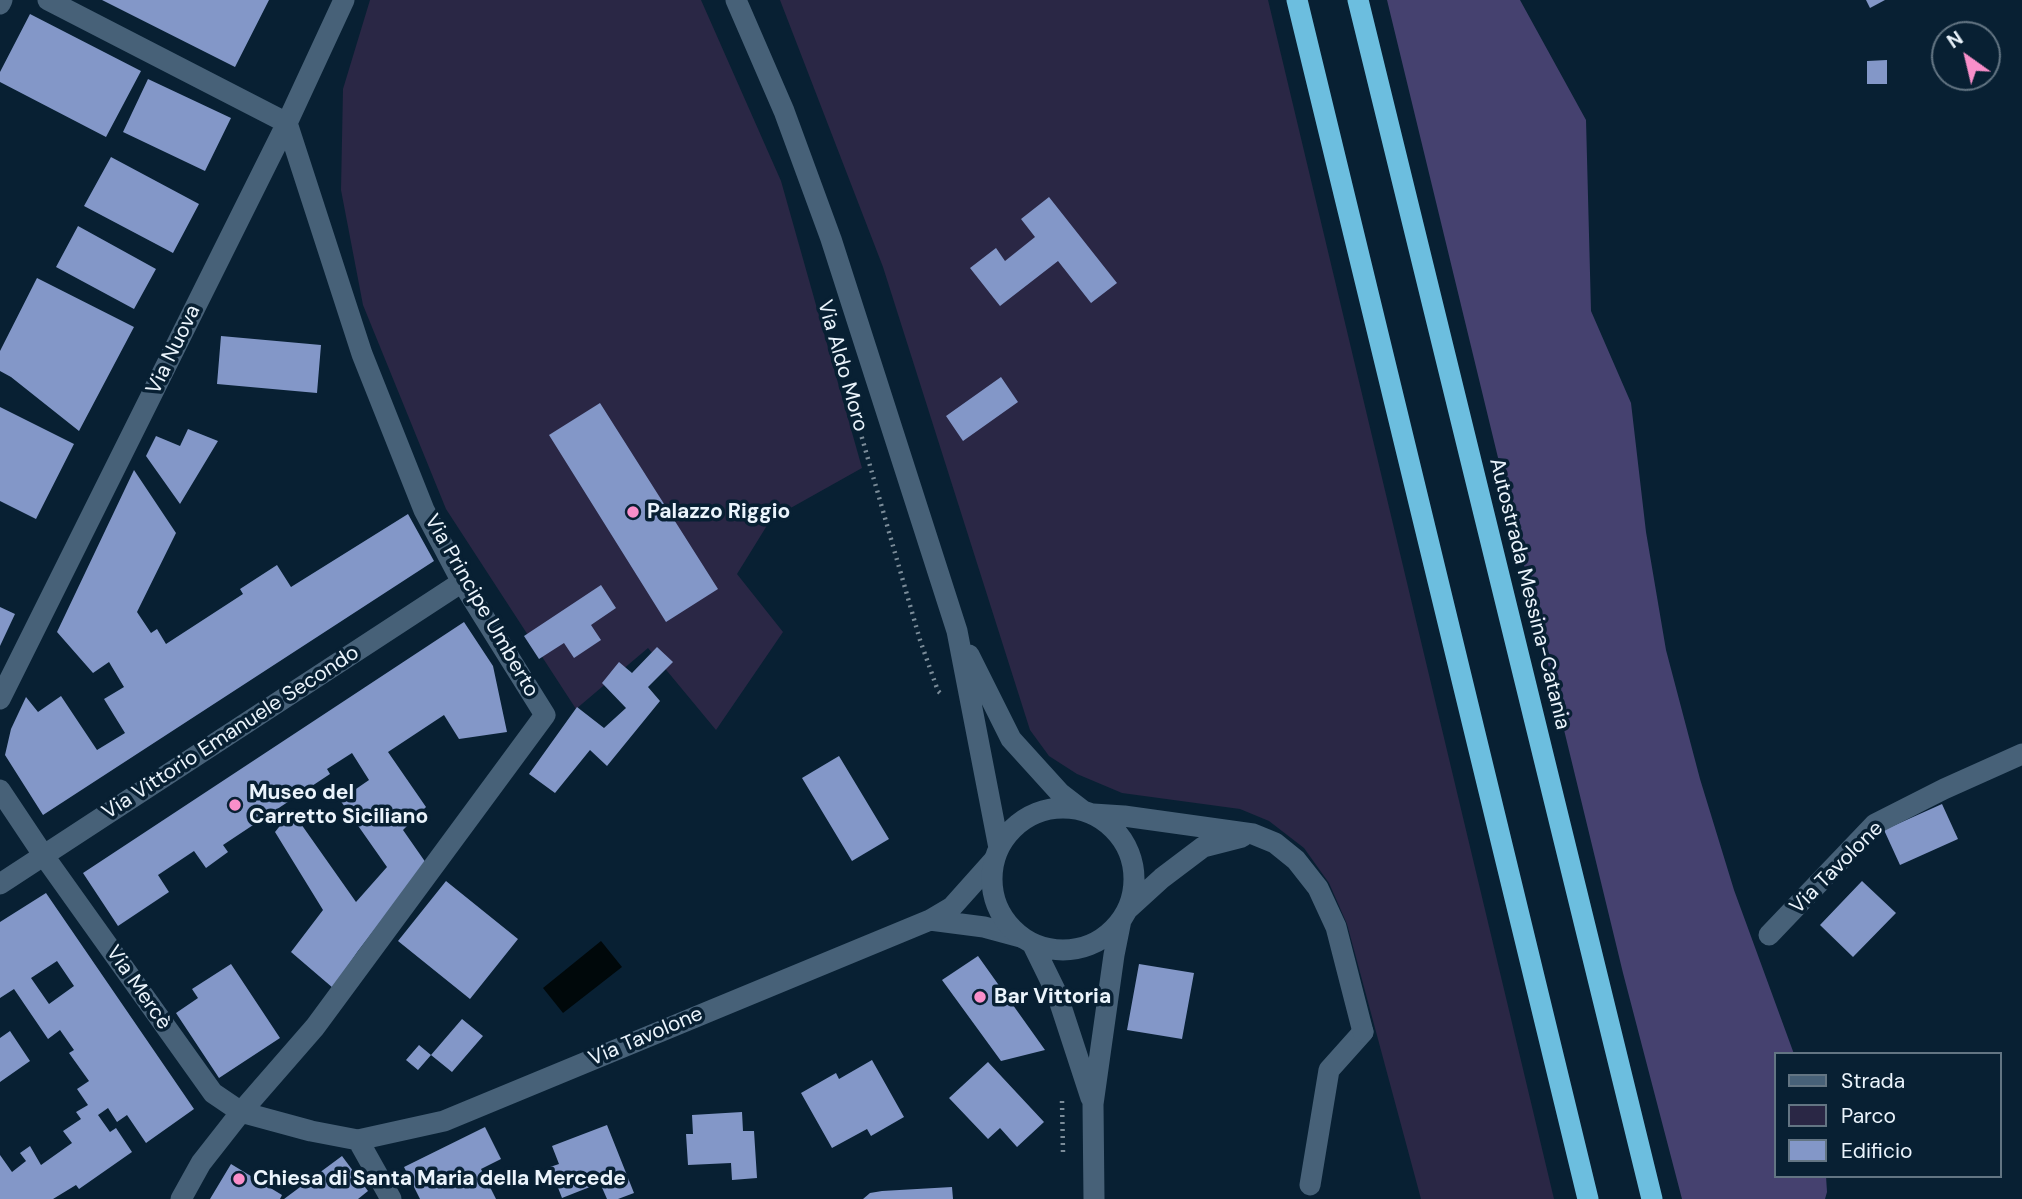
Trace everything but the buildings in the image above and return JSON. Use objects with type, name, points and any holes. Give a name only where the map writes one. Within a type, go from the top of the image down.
[{"type":"highway","points":[[1297,0],[1588,1199]]},
{"type":"highway","name":"Autostrada Messina-Catania","points":[[1358,0],[1652,1199]]},
{"type":"street","points":[[48,0],[287,123]]},
{"type":"street","name":"Via Nuova","points":[[0,699],[287,123],[344,0]]},
{"type":"street","name":"Via Aldo Moro","points":[[736,0],[784,111],[831,239],[957,631]]},
{"type":"street","name":"Via Principe Umberto","points":[[181,1199],[201,1163],[241,1112],[316,1027],[545,715],[462,582],[424,510],[362,355],[287,123]]},
{"type":"street","name":"Via Vittorio Emanuele Secondo","points":[[0,884],[462,582]]},
{"type":"street","points":[[957,631],[997,854],[992,882],[996,903],[1006,922],[1026,940],[1056,994],[1093,1104]]},
{"type":"street","points":[[957,631],[1011,739],[1060,793],[1116,831],[1130,855],[1134,882],[1114,955],[1093,1104],[1094,1199]]},
{"type":"street","name":"Via Tavolone","points":[[1769,935],[1875,824],[2022,754]]},
{"type":"street","points":[[0,790],[44,856]]},
{"type":"street","points":[[997,854],[1013,828],[1034,814],[1057,808],[1253,834],[1275,843],[1296,860],[1318,888],[1336,927],[1363,1032],[1329,1070],[1310,1185]]},
{"type":"street","points":[[930,919],[984,927],[1056,950],[1080,948],[1104,938],[1162,878],[1203,847],[1253,834]]},
{"type":"street","name":"Via Tavolone","points":[[358,1140],[444,1121],[930,919],[952,907],[997,854]]},
{"type":"street","name":"Via Mercè","points":[[44,856],[213,1093],[241,1112]]},
{"type":"street","points":[[241,1112],[358,1140],[391,1199]]},
{"type":"path","name":"Via Aldo Moro","points":[[853,405],[920,640],[938,691],[975,725]]},
{"type":"green space","points":[[370,0],[701,0],[781,181],[862,468],[771,519],[737,574],[783,632],[716,730],[648,648],[576,709],[446,509],[363,305],[341,190],[343,89]]},
{"type":"green space","points":[[780,0],[1268,0],[1554,1199],[1421,1199],[1347,924],[1329,883],[1304,848],[1269,821],[1240,809],[1122,793],[1077,774],[1049,756],[1030,730],[883,267]]},
{"type":"shaded area","points":[[1387,0],[1520,0],[1586,120],[1591,311],[1631,403],[1646,532],[1666,650],[1700,779],[1734,890],[1793,1052],[1773,1052],[1773,1178],[1826,1178],[1825,1199],[1682,1199],[1623,973]]},
{"type":"shaded area","points":[[601,941],[622,967],[563,1013],[543,988]]},
{"type":"place","name":"Palazzo Riggio","points":[[633,512]]},
{"type":"place","name":"Museo del Carretto Siciliano","points":[[235,805]]},
{"type":"place","name":"Bar Vittoria","points":[[980,997]]},
{"type":"place","name":"Chiesa di Santa Maria della Mercede","points":[[239,1179]]}]
